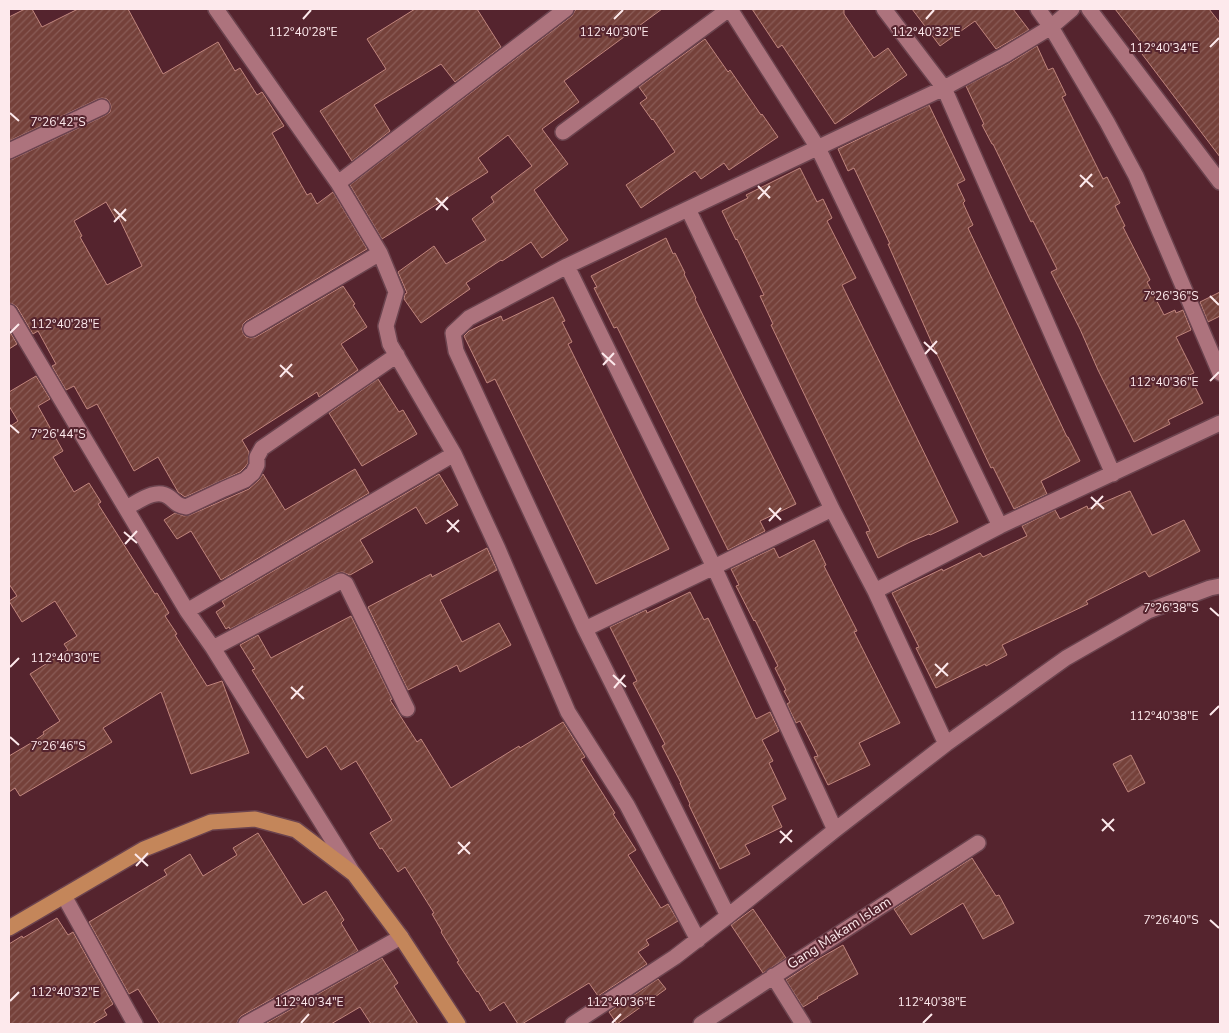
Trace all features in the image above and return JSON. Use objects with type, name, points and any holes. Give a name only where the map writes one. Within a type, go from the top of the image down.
[{"type":"main road","points":[[9,928],[144,850],[211,822],[255,819],[296,830],[354,874],[402,937],[458,1024]]},
{"type":"street","points":[[216,9],[338,183],[380,253],[396,292],[386,326],[390,344],[454,454],[498,548],[568,712],[627,805],[698,940]]},
{"type":"street","points":[[338,183],[566,9]]},
{"type":"street","points":[[563,132],[729,9],[818,148],[1000,526]]},
{"type":"street","points":[[884,9],[944,88],[1113,474]]},
{"type":"street","points":[[1038,9],[1051,27],[1108,122],[1136,176],[1220,373]]},
{"type":"street","points":[[728,916],[585,629],[456,351],[453,333],[469,318],[567,266],[944,88],[1005,55],[1051,27],[1072,9]]},
{"type":"street","points":[[1090,9],[1220,182]]},
{"type":"street","points":[[9,151],[102,107]]},
{"type":"street","points":[[688,209],[832,509],[875,591],[946,744]]},
{"type":"street","points":[[251,329],[380,253]]},
{"type":"street","points":[[567,266],[714,567],[835,830]]},
{"type":"street","points":[[9,312],[188,611],[354,874]]},
{"type":"street","points":[[126,508],[154,494],[161,493],[169,497],[177,505],[186,508],[245,480],[253,473],[256,457],[262,448],[397,355]]},
{"type":"street","points":[[875,591],[1000,526],[1220,423]]},
{"type":"street","points":[[188,611],[454,454]]},
{"type":"street","points":[[585,629],[832,509]]},
{"type":"street","points":[[213,648],[342,581],[346,584],[407,709]]},
{"type":"street","points":[[573,1024],[698,940],[946,744],[1066,658],[1148,611],[1220,586]]},
{"type":"street","name":"Gang Makam Islam","points":[[701,1024],[978,843]]},
{"type":"street","points":[[64,896],[135,1024]]},
{"type":"street","points":[[246,1024],[402,937]]},
{"type":"street","points":[[773,976],[803,1024]]},
{"type":"building","points":[[25,9],[32,9],[42,27],[78,9],[128,9],[163,74],[218,42],[235,71],[240,68],[257,95],[262,92],[284,126],[272,133],[307,195],[311,193],[317,204],[333,192],[367,249],[246,321],[242,329],[246,337],[256,337],[343,286],[367,327],[341,344],[358,370],[319,397],[317,392],[242,440],[249,452],[248,463],[240,472],[185,497],[178,492],[158,457],[134,471],[97,404],[87,409],[74,386],[66,390],[52,366],[56,364],[38,331],[33,334],[17,307],[9,303],[9,160],[106,115],[110,112],[111,107],[107,99],[98,99],[9,141],[9,17]],"holes":[[[106,202],[116,219],[119,218],[142,266],[107,285],[80,237],[82,236],[74,221]]]},
{"type":"building","points":[[415,9],[477,9],[501,47],[455,82],[441,64],[374,105],[390,131],[352,161],[320,111],[386,69],[367,39]]},
{"type":"building","points":[[576,9],[662,9],[564,81],[579,102],[542,129],[568,164],[534,190],[568,240],[542,258],[531,242],[466,283],[470,289],[421,323],[404,299],[407,293],[398,272],[434,246],[446,264],[486,240],[472,219],[494,202],[491,197],[532,166],[508,135],[478,158],[488,172],[382,239],[350,185],[572,16]]},
{"type":"building","points":[[752,9],[844,9],[844,14],[874,58],[888,48],[907,75],[835,124],[782,45],[778,48]]},
{"type":"building","points":[[912,9],[1013,9],[1029,30],[996,49],[975,21],[940,46]]},
{"type":"building","points":[[1115,9],[1209,9],[1220,23],[1220,157],[1142,54],[1147,50]]},
{"type":"building","points":[[705,39],[728,72],[730,70],[778,137],[729,170],[724,163],[701,179],[695,171],[641,208],[626,185],[675,152],[640,103],[647,98],[639,87]]},
{"type":"building","points":[[1037,46],[1048,70],[1053,68],[1066,95],[1062,97],[1103,179],[1107,177],[1120,203],[1115,206],[1125,226],[1123,227],[1150,280],[1147,282],[1164,315],[1175,310],[1176,313],[1183,310],[1191,330],[1176,337],[1194,373],[1189,375],[1203,403],[1168,420],[1170,424],[1134,442],[1051,272],[1057,269],[982,125],[984,124],[966,86]]},
{"type":"building","points":[[929,105],[965,180],[957,184],[973,225],[968,228],[1080,461],[1041,481],[1047,494],[1014,509],[993,467],[991,468],[935,350],[888,244],[890,244],[854,168],[848,171],[838,149]]},
{"type":"building","points":[[800,168],[817,202],[823,199],[832,218],[827,221],[856,278],[842,285],[958,522],[878,558],[866,532],[870,531],[771,325],[773,324],[760,296],[764,295],[722,211],[748,198],[746,195]]},
{"type":"building","points":[[666,238],[685,273],[695,299],[796,504],[760,521],[765,531],[728,550],[617,327],[614,328],[594,288],[597,287],[591,276]]},
{"type":"building","points":[[1220,292],[1220,316],[1208,322],[1200,302]]},
{"type":"building","points":[[553,297],[565,321],[562,322],[572,342],[568,344],[669,549],[596,584],[495,379],[487,383],[464,336],[469,331],[501,316],[503,321]]},
{"type":"building","points":[[9,330],[17,344],[9,349]]},
{"type":"building","points":[[36,376],[50,399],[38,406],[63,451],[53,457],[74,492],[89,483],[101,502],[98,504],[169,613],[165,616],[207,686],[222,681],[249,753],[191,774],[161,692],[103,728],[112,742],[20,796],[15,788],[9,792],[9,756],[31,743],[44,734],[43,732],[60,721],[30,674],[68,650],[64,644],[77,636],[55,601],[22,622],[9,601],[17,596],[9,584],[9,427],[18,421],[9,406],[9,392]]},
{"type":"building","points":[[378,379],[399,412],[403,410],[417,434],[362,466],[329,413]]},
{"type":"building","points":[[355,469],[369,493],[221,580],[191,531],[177,539],[164,520],[175,513],[184,516],[190,515],[249,489],[263,474],[285,510]]},
{"type":"building","points":[[439,474],[458,505],[426,524],[416,507],[360,540],[373,562],[350,575],[342,572],[337,573],[230,629],[229,627],[226,629],[216,612],[225,606],[222,601]]},
{"type":"building","points":[[1130,491],[1152,535],[1184,520],[1200,551],[1149,577],[1145,571],[1086,601],[1088,604],[1002,645],[1007,655],[936,688],[916,648],[919,647],[892,593],[942,569],[943,571],[980,553],[983,557],[1027,536],[1022,526],[1055,510],[1060,519],[1087,506],[1088,509]]},
{"type":"building","points":[[814,540],[826,565],[824,566],[857,631],[854,632],[900,723],[859,743],[870,765],[828,785],[814,757],[818,756],[800,721],[796,723],[787,704],[790,702],[784,691],[786,690],[775,668],[778,666],[736,586],[739,585],[731,569],[774,548],[779,558]]},
{"type":"building","points":[[487,548],[497,570],[440,600],[462,642],[499,623],[511,645],[460,672],[457,665],[408,690],[368,607],[431,574],[432,577]]},
{"type":"building","points":[[690,592],[704,620],[708,618],[756,719],[770,712],[779,731],[762,740],[773,761],[769,763],[786,799],[772,806],[782,827],[745,845],[750,854],[720,869],[662,746],[665,744],[633,683],[637,681],[610,627],[646,610],[647,613]]},
{"type":"building","points":[[351,616],[392,699],[390,700],[417,742],[421,739],[451,788],[519,746],[520,748],[563,722],[585,757],[581,759],[636,850],[628,855],[661,908],[668,904],[678,921],[646,940],[649,945],[638,952],[647,964],[598,996],[589,983],[522,1024],[518,1024],[504,1002],[490,1011],[457,962],[459,961],[432,914],[434,913],[405,867],[398,872],[370,833],[392,820],[356,761],[341,770],[326,746],[307,758],[252,670],[255,669],[240,645],[258,635],[271,658]]},
{"type":"building","points":[[1131,755],[1145,783],[1128,792],[1113,764]]},
{"type":"building","points":[[258,833],[303,905],[326,891],[344,920],[341,923],[358,951],[241,1016],[237,1024],[160,1024],[138,989],[129,994],[89,922],[167,875],[164,870],[190,854],[203,876],[237,855],[233,848]]},
{"type":"building","points":[[972,858],[996,896],[999,895],[1014,923],[983,939],[963,903],[911,935],[894,909]]},
{"type":"building","points":[[753,909],[786,958],[763,973],[731,925]]},
{"type":"building","points":[[57,918],[68,935],[73,932],[113,1004],[104,1010],[107,1015],[92,1024],[9,1024],[9,944]]},
{"type":"building","points":[[843,945],[858,974],[803,1007],[786,980]]},
{"type":"building","points":[[382,958],[398,983],[394,986],[418,1024],[371,1024],[360,1007],[331,1024],[265,1024]]},
{"type":"building","points":[[658,979],[666,989],[617,1024],[609,1012]]}]
